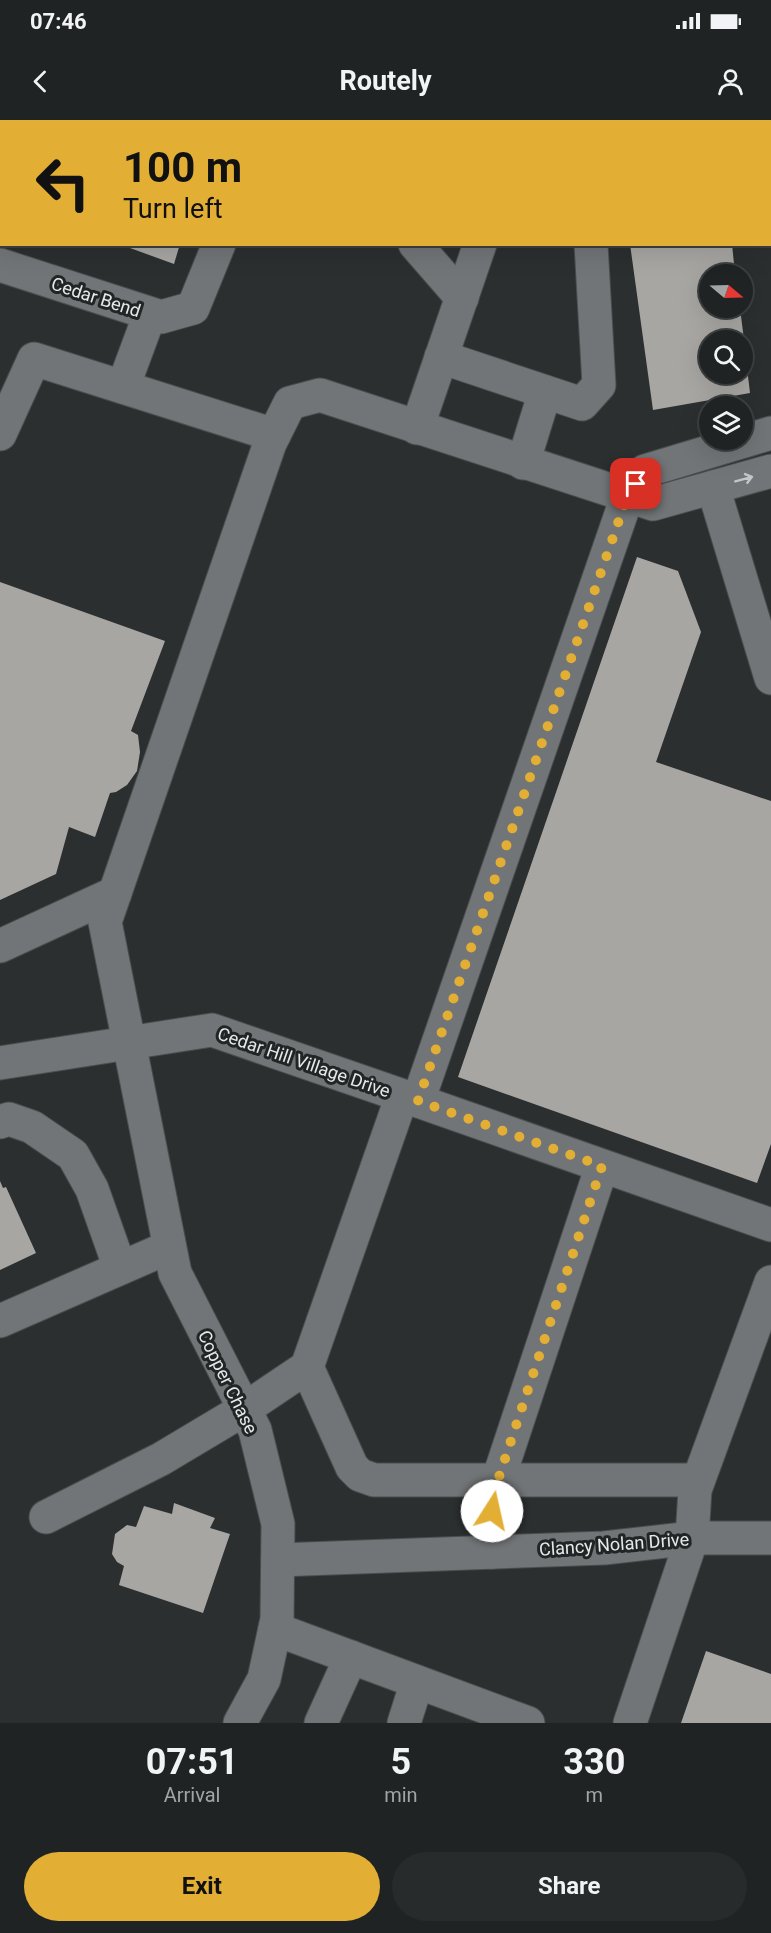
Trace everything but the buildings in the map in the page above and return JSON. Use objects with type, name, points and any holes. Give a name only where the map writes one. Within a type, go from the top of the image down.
[{"type":"street","name":"Cedar Bend","points":[[0,265],[150,314],[167,316],[193,308],[218,246]]},
{"type":"street","points":[[417,246],[462,298]]},
{"type":"street","points":[[417,428],[479,246]]},
{"type":"street","points":[[441,357],[582,404],[600,385],[591,246]]},
{"type":"street","points":[[123,387],[150,314]]},
{"type":"street","points":[[0,434],[34,359],[274,435]]},
{"type":"street","points":[[523,463],[545,392]]},
{"type":"street","name":"Copper Chase","points":[[240,1723],[264,1679],[275,1629],[278,1524],[255,1430],[175,1273],[127,1042],[105,922],[274,435],[290,404],[320,395],[627,497]]},
{"type":"street","points":[[46,1517],[141,1469],[243,1410],[307,1367],[410,1099],[627,497],[645,471],[771,433]]},
{"type":"street","points":[[627,497],[653,504],[771,471]]},
{"type":"street","points":[[713,487],[771,678]]},
{"type":"street","points":[[0,946],[115,893]]},
{"type":"street","name":"Cedar Hill Village Drive","points":[[0,1064],[212,1030],[771,1225]]},
{"type":"street","points":[[0,1122],[9,1119],[32,1127],[73,1155],[92,1189],[120,1268]]},
{"type":"street","points":[[492,1552],[492,1511],[498,1480],[602,1166]]},
{"type":"street","points":[[0,1321],[170,1247]]},
{"type":"street","points":[[630,1723],[692,1538],[695,1490],[698,1480],[771,1282]]},
{"type":"street","points":[[307,1367],[352,1467],[360,1475],[374,1480],[698,1480]]},
{"type":"street","name":"Clancy Nolan Drive","points":[[278,1560],[604,1548],[692,1538],[771,1538]]},
{"type":"street","points":[[275,1629],[528,1723]]},
{"type":"street","points":[[321,1723],[351,1657]]},
{"type":"street","points":[[404,1723],[417,1682]]},
{"type":"route","points":[[492,1511],[498,1480],[602,1166],[418,1101],[627,497],[636,484]]}]
